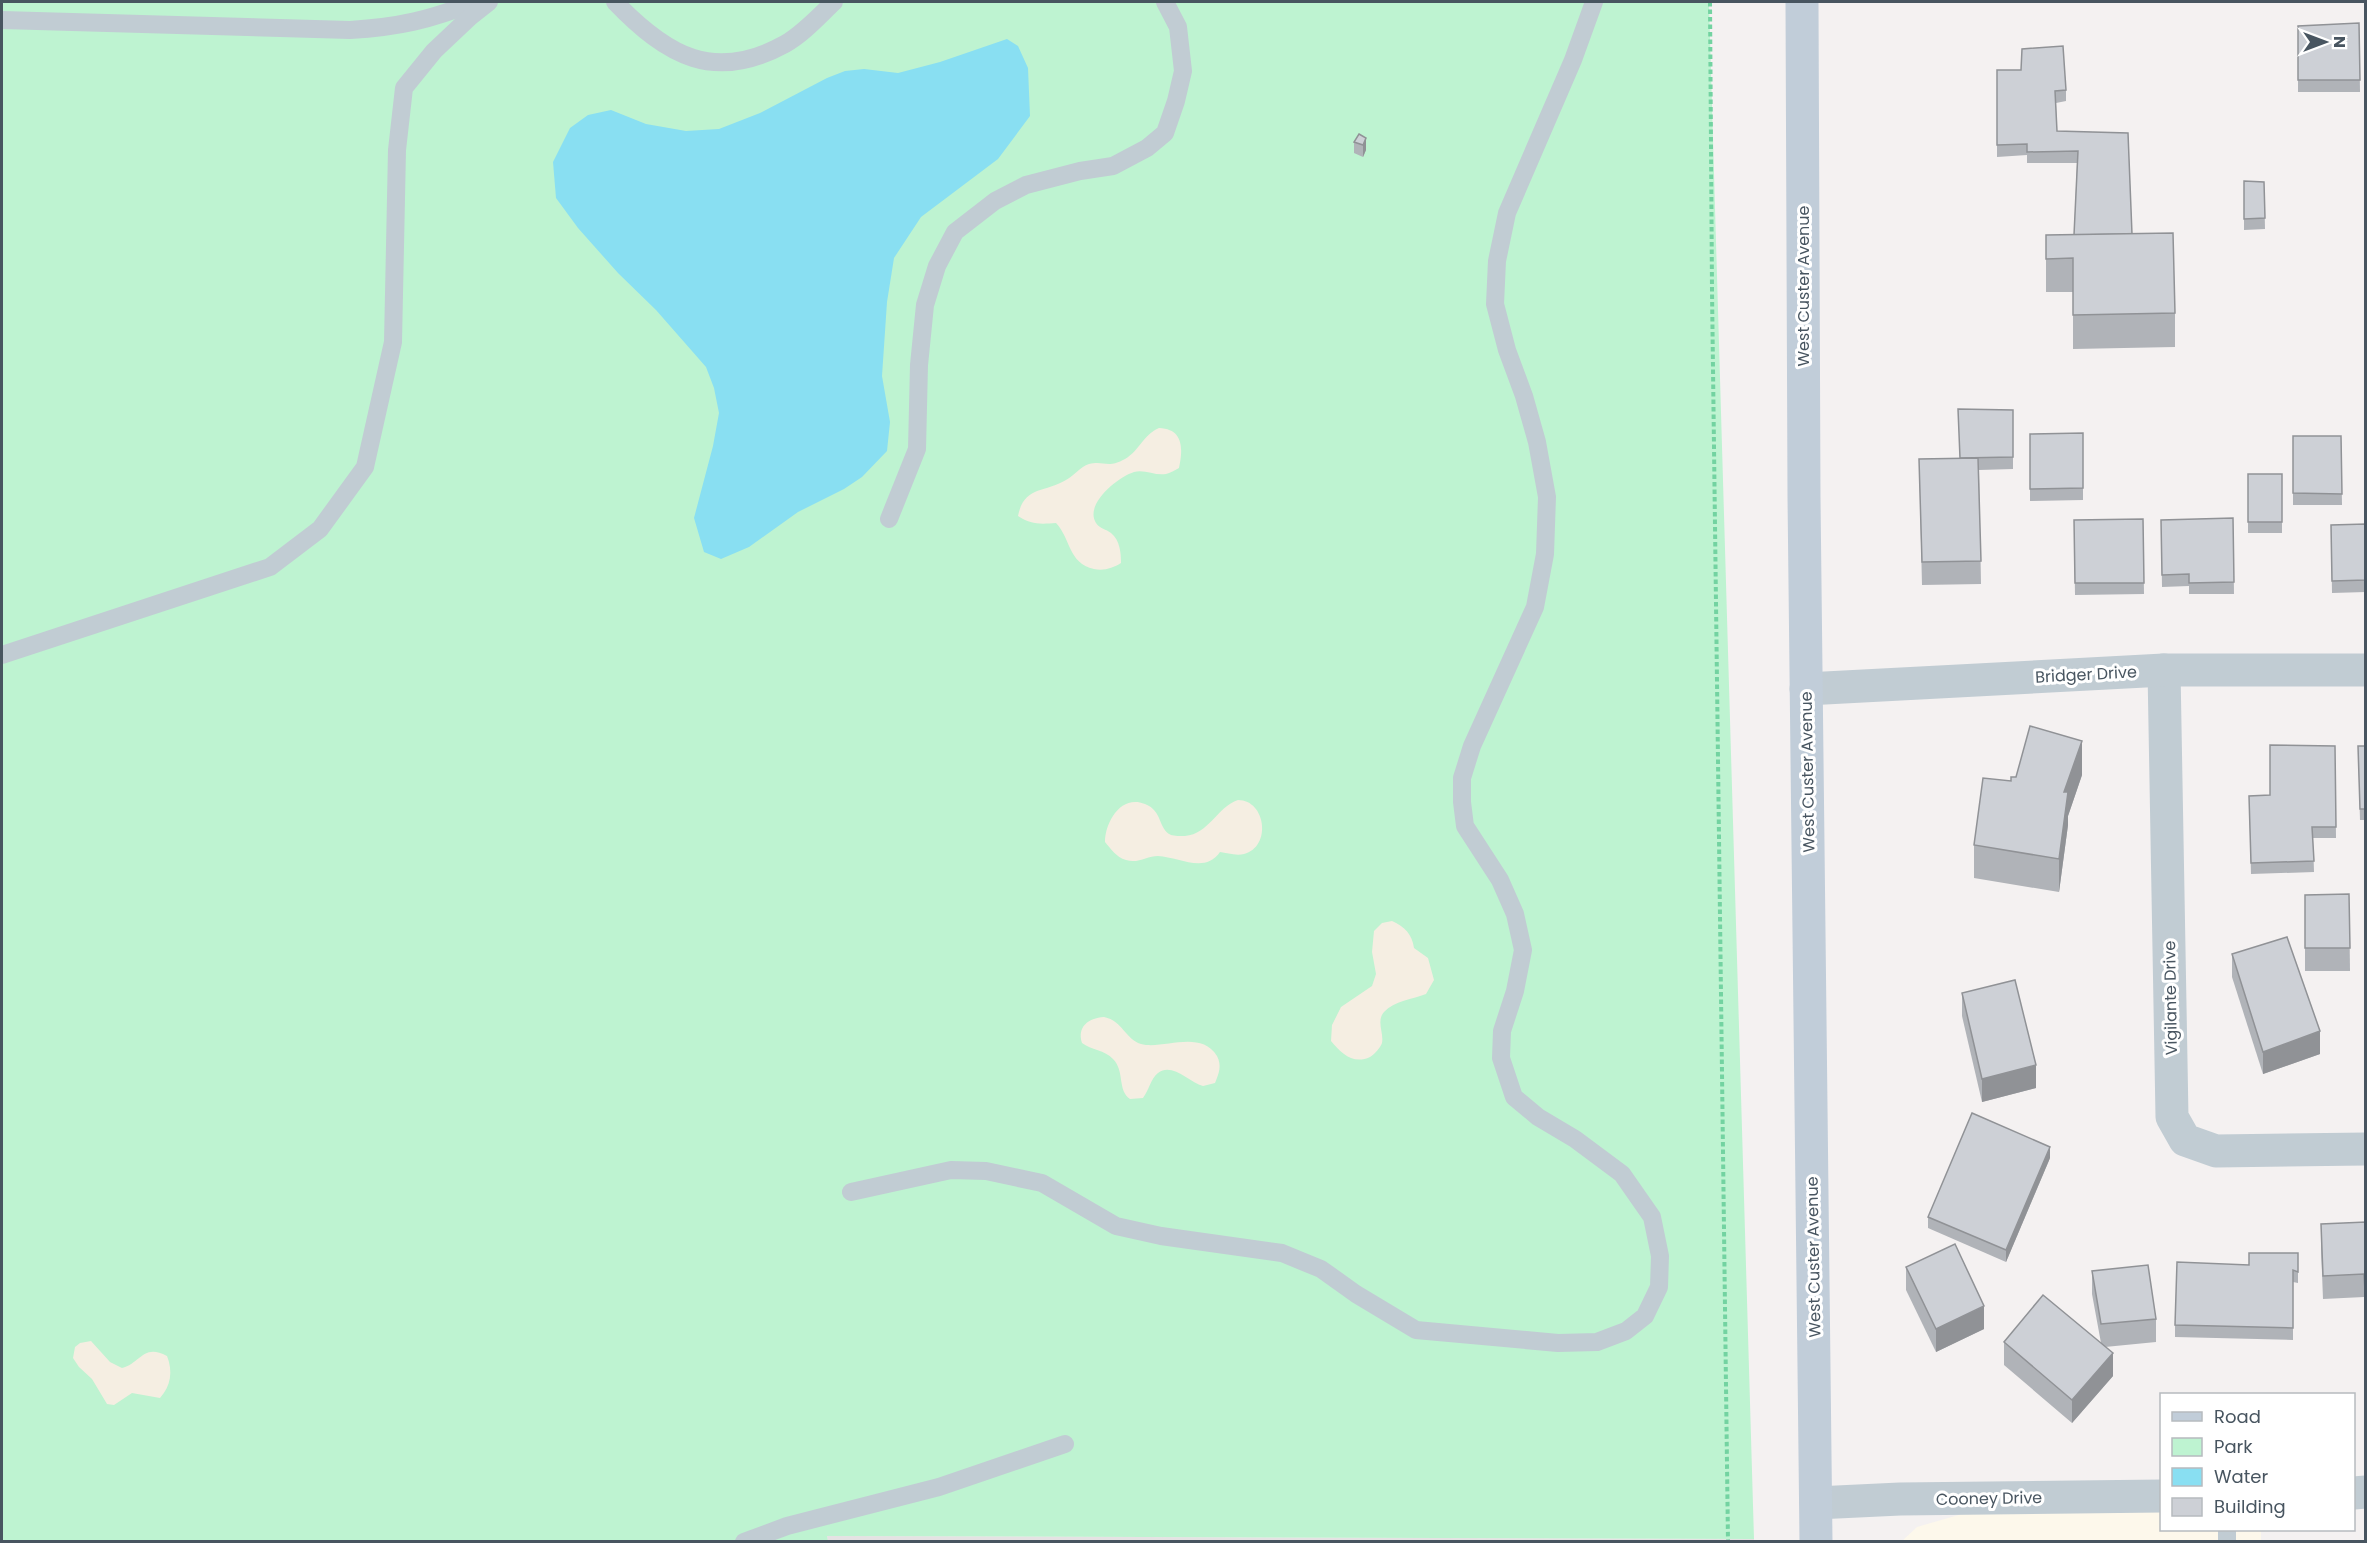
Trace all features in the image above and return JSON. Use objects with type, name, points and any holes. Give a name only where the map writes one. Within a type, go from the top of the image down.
[{"type":"main road","name":"West Custer Avenue","points":[[1803,2],[1806,689],[1816,1542]]},
{"type":"street","name":"Bridger Drive","points":[[1806,689],[2164,670],[2366,670]]},
{"type":"street","name":"Vigilante Drive","points":[[2164,670],[2172,1117],[2185,1140],[2216,1151],[2366,1149]]},
{"type":"street","name":"Cooney Drive","points":[[1816,1503],[2160,1496]]},
{"type":"lane","points":[[2,20],[350,30],[392,27],[434,18],[475,2]]},
{"type":"lane","points":[[2,656],[270,567],[320,529],[365,467],[393,342],[397,150],[404,88],[434,51],[489,2]]},
{"type":"lane","points":[[615,2],[666,47],[690,57],[722,63],[744,61],[787,43],[834,2]]},
{"type":"lane","points":[[889,519],[917,449],[919,365],[925,305],[937,266],[950,241],[955,232],[996,201],[1026,185],[1080,171],[1113,166],[1147,148],[1165,133],[1183,71],[1178,27],[1165,2]]},
{"type":"lane","points":[[851,1192],[951,1170],[986,1171],[1042,1183],[1116,1226],[1161,1236],[1282,1253],[1321,1269],[1356,1294],[1416,1330],[1558,1343],[1597,1342],[1626,1331],[1645,1316],[1659,1287],[1660,1256],[1652,1217],[1622,1174],[1575,1139],[1538,1117],[1514,1097],[1501,1058],[1502,1031],[1515,991],[1523,950],[1515,914],[1500,880],[1465,826],[1462,802],[1462,778],[1472,746],[1535,607],[1545,554],[1547,497],[1537,442],[1524,396],[1507,350],[1495,304],[1497,261],[1507,213],[1573,60],[1594,2]]},
{"type":"lane","points":[[744,1542],[788,1526],[939,1487],[1065,1444]]},
{"type":"path","points":[[1710,2],[1728,1542]]},
{"type":"shaded area","points":[[2160,1511],[2160,1531],[2261,1531],[2261,1542],[1901,1542],[1917,1527],[1962,1514]]},
{"type":"shaded area","points":[[827,1536],[1754,1539],[1754,1541],[828,1542]]},
{"type":"green space","points":[[2,2],[1709,2],[1754,1539],[827,1536],[828,1541],[2,1542]]},
{"type":"sand","points":[[1159,428],[1173,432],[1180,441],[1179,468],[1166,474],[1138,471],[1127,475],[1104,492],[1095,508],[1096,523],[1111,533],[1118,543],[1121,563],[1101,570],[1086,566],[1079,562],[1056,523],[1041,524],[1018,516],[1021,506],[1030,495],[1066,480],[1089,464],[1110,464],[1125,459],[1149,434]]},
{"type":"sand","points":[[1238,800],[1255,807],[1262,824],[1259,843],[1253,850],[1244,854],[1220,852],[1214,859],[1199,863],[1158,856],[1130,861],[1122,859],[1105,842],[1111,819],[1122,806],[1129,803],[1136,802],[1151,807],[1167,832],[1172,835],[1185,836],[1200,831],[1224,808]]},
{"type":"sand","points":[[1392,921],[1407,932],[1414,948],[1428,958],[1434,980],[1426,994],[1388,1008],[1380,1023],[1382,1043],[1380,1047],[1370,1057],[1353,1059],[1331,1041],[1332,1025],[1341,1007],[1372,986],[1376,974],[1372,952],[1374,931],[1382,923]]},
{"type":"sand","points":[[1104,1017],[1116,1022],[1131,1038],[1141,1044],[1191,1042],[1210,1048],[1217,1056],[1220,1066],[1215,1083],[1203,1086],[1175,1071],[1163,1070],[1154,1078],[1143,1098],[1130,1099],[1124,1091],[1119,1069],[1113,1059],[1082,1043],[1081,1032],[1085,1024],[1093,1019]]},
{"type":"sand","points":[[91,1341],[110,1362],[122,1368],[147,1353],[153,1352],[167,1356],[170,1378],[164,1393],[160,1398],[132,1393],[114,1405],[107,1404],[92,1379],[73,1358],[75,1347],[80,1343]]},
{"type":"water","points":[[1007,39],[1018,46],[1028,68],[1030,116],[998,159],[921,217],[894,258],[887,302],[882,376],[890,422],[887,451],[862,477],[844,489],[798,512],[749,547],[721,559],[704,552],[694,518],[713,446],[719,413],[714,388],[706,367],[656,310],[618,273],[578,228],[556,198],[553,162],[570,128],[588,115],[611,110],[646,124],[686,131],[719,129],[760,113],[845,71],[864,69],[898,73],[940,62]]},
{"type":"building","points":[[2359,23],[2360,80],[2298,80],[2298,26]]},
{"type":"building","points":[[2063,46],[2066,90],[2055,91],[2057,131],[2128,133],[2132,234],[2074,235],[2078,151],[2027,152],[2027,144],[1997,145],[1997,70],[2021,70],[2022,49]]},
{"type":"building","points":[[1359,134],[1366,138],[1363,145],[1354,142]]},
{"type":"building","points":[[2244,181],[2264,182],[2265,218],[2244,219]]},
{"type":"building","points":[[2173,233],[2175,313],[2073,315],[2073,258],[2046,259],[2046,235]]},
{"type":"building","points":[[1958,409],[2013,410],[2013,457],[1960,458]]},
{"type":"building","points":[[2083,433],[2083,488],[2030,489],[2030,434]]},
{"type":"building","points":[[2293,436],[2341,436],[2342,494],[2293,493]]},
{"type":"building","points":[[1978,458],[1981,561],[1922,562],[1919,459]]},
{"type":"building","points":[[2248,474],[2282,474],[2282,522],[2248,522]]},
{"type":"building","points":[[2233,518],[2234,582],[2189,583],[2189,574],[2162,575],[2161,520]]},
{"type":"building","points":[[2143,519],[2144,583],[2075,583],[2074,520]]},
{"type":"building","points":[[2366,524],[2366,580],[2332,581],[2331,525]]},
{"type":"building","points":[[2030,726],[2082,741],[2064,792],[2068,792],[2059,859],[1974,845],[1983,778],[2011,781],[2011,777],[2016,777]]},
{"type":"building","points":[[2270,745],[2335,746],[2336,827],[2312,827],[2314,861],[2251,863],[2249,796],[2270,795]]},
{"type":"building","points":[[2358,746],[2366,746],[2366,809],[2360,809]]},
{"type":"building","points":[[2349,894],[2350,948],[2305,948],[2305,895]]},
{"type":"building","points":[[2287,937],[2320,1031],[2263,1052],[2232,954]]},
{"type":"building","points":[[2015,980],[2036,1065],[1982,1079],[1962,993]]},
{"type":"building","points":[[1972,1113],[2050,1147],[2006,1250],[1928,1217]]},
{"type":"building","points":[[2366,1222],[2366,1308],[2364,1274],[2323,1276],[2321,1224]]},
{"type":"building","points":[[1955,1244],[1984,1306],[1936,1329],[1906,1267]]},
{"type":"building","points":[[2249,1253],[2298,1253],[2298,1272],[2293,1270],[2293,1328],[2175,1325],[2177,1262],[2249,1265]]},
{"type":"building","points":[[2148,1265],[2156,1319],[2101,1324],[2092,1271]]},
{"type":"building","points":[[2043,1295],[2113,1353],[2072,1400],[2004,1342]]}]
